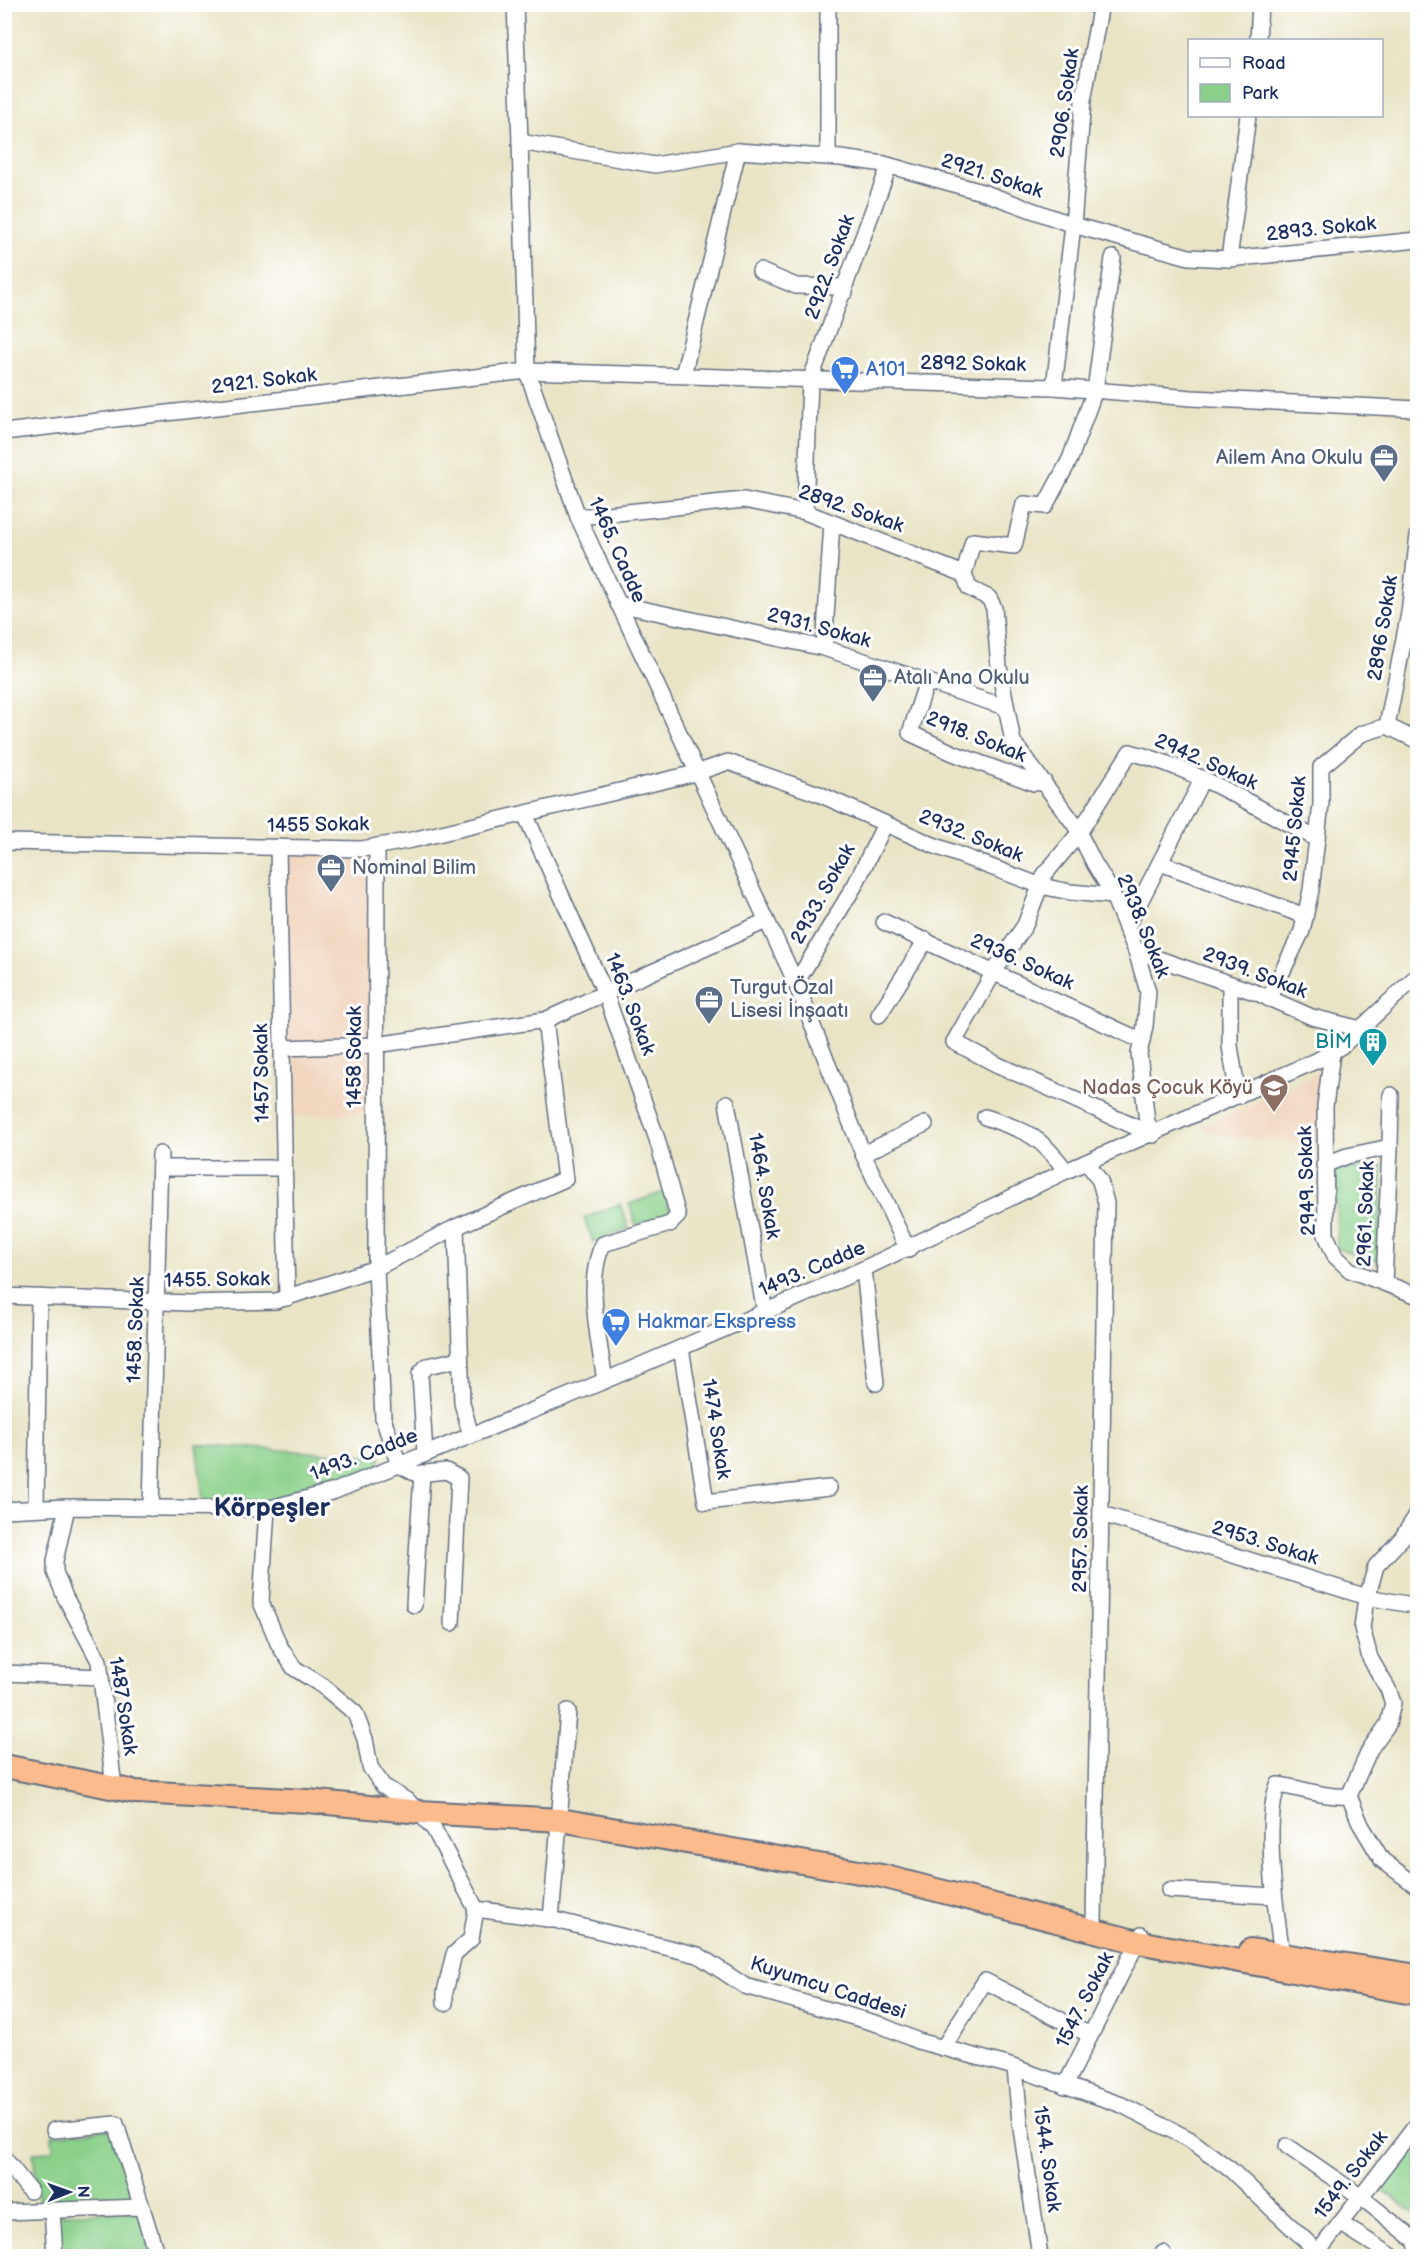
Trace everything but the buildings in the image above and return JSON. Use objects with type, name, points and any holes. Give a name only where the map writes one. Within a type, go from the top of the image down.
[{"type":"highway","points":[[4,1758],[135,1783],[415,1807]]},
{"type":"highway","points":[[4,1766],[136,1792],[560,1816],[885,1863],[1140,1937],[1282,1954],[1418,1976]]},
{"type":"highway","points":[[560,1816],[882,1876],[1140,1937],[1418,1994]]},
{"type":"street","name":"1465. Cadde","points":[[515,4],[527,371],[578,517],[796,983],[863,1154],[908,1250]]},
{"type":"street","points":[[828,4],[828,157]]},
{"type":"street","name":"2906. Sokak","points":[[1054,387],[1073,225],[1083,101],[1101,4]]},
{"type":"street","points":[[1258,39],[1260,4]]},
{"type":"street","points":[[1229,260],[1248,117]]},
{"type":"street","points":[[520,142],[655,165],[738,151],[684,375]]},
{"type":"street","name":"2921. Sokak","points":[[738,151],[828,157],[889,166],[985,193],[1073,225],[1189,257],[1229,260]]},
{"type":"street","name":"2922. Sokak","points":[[805,512],[810,381],[845,292],[889,166]]},
{"type":"street","name":"2893. Sokak","points":[[1229,260],[1418,240]]},
{"type":"street","points":[[964,574],[973,541],[1014,546],[1024,504],[1045,506],[1070,459],[1095,390],[1113,258]]},
{"type":"street","points":[[760,271],[796,286],[843,286],[845,292]]},
{"type":"street","name":"2921. Sokak","points":[[4,432],[527,371]]},
{"type":"street","name":"2892 Sokak","points":[[527,371],[1054,387],[1418,409]]},
{"type":"street","name":"2892. Sokak","points":[[578,517],[744,500],[805,512],[964,574]]},
{"type":"street","points":[[824,648],[832,523]]},
{"type":"street","name":"2896 Sokak","points":[[1387,726],[1412,622],[1418,535]]},
{"type":"street","name":"2938. Sokak","points":[[964,574],[969,588],[989,598],[994,608],[995,638],[1005,707],[1013,742],[1079,833],[1113,896],[1136,951],[1148,992],[1139,1054],[1147,1122],[1153,1135]]},
{"type":"street","name":"2931. Sokak","points":[[618,604],[824,648],[1005,707]]},
{"type":"street","name":"2918. Sokak","points":[[927,681],[910,733],[1034,783],[1044,782]]},
{"type":"street","points":[[1387,726],[1418,741]]},
{"type":"street","name":"2945 Sokak","points":[[1269,999],[1302,931],[1311,890],[1317,839],[1321,767],[1361,734],[1387,726]]},
{"type":"street","name":"2942. Sokak","points":[[1079,833],[1130,752],[1150,757],[1202,780],[1317,839]]},
{"type":"street","name":"1455 Sokak","points":[[4,842],[362,849],[525,814],[696,773],[728,762],[819,794]]},
{"type":"street","points":[[1126,929],[1202,780]]},
{"type":"street","name":"2932. Sokak","points":[[819,794],[933,845],[1041,886],[1070,892],[1113,896]]},
{"type":"street","name":"1463. Sokak","points":[[525,814],[606,995],[657,1139],[678,1216],[670,1224],[603,1244],[595,1260],[596,1322],[604,1381]]},
{"type":"street","name":"2933. Sokak","points":[[796,983],[855,885],[885,824]]},
{"type":"street","points":[[1079,833],[1045,874],[1025,925],[994,972],[954,1042],[998,1065],[1153,1135]]},
{"type":"street","name":"1458 Sokak","points":[[377,846],[376,1268],[383,1419],[399,1465]]},
{"type":"street","name":"1457 Sokak","points":[[279,847],[286,1298]]},
{"type":"street","points":[[1160,862],[1305,916]]},
{"type":"street","points":[[282,1048],[376,1045],[545,1020],[606,995],[766,921]]},
{"type":"street","name":"2936. Sokak","points":[[884,922],[1142,1041]]},
{"type":"street","points":[[879,1015],[926,940]]},
{"type":"street","name":"2939. Sokak","points":[[1136,951],[1230,984],[1312,1017],[1361,1029]]},
{"type":"street","name":"1493. Cadde","points":[[4,1510],[67,1507],[267,1509],[335,1491],[604,1381],[908,1250],[1066,1171],[1153,1135],[1332,1053],[1418,975]]},
{"type":"street","points":[[1230,984],[1230,1046],[1238,1096]]},
{"type":"street","name":"1455. Sokak","points":[[4,1296],[158,1302],[276,1301],[376,1268],[456,1227],[565,1179],[545,1020]]},
{"type":"street","name":"2949. Sokak","points":[[1332,1053],[1330,1083],[1325,1106],[1326,1235],[1335,1256],[1350,1270],[1418,1296]]},
{"type":"street","name":"2961. Sokak","points":[[1384,1283],[1390,1095]]},
{"type":"street","name":"1464. Sokak","points":[[727,1103],[765,1312]]},
{"type":"street","points":[[985,1117],[1020,1130],[1048,1146],[1066,1171]]},
{"type":"street","points":[[863,1154],[925,1124]]},
{"type":"street","name":"2961. Sokak","points":[[1324,1165],[1347,1156],[1390,1147]]},
{"type":"street","name":"1458. Sokak","points":[[151,1508],[160,1161],[284,1168]]},
{"type":"street","name":"2957. Sokak","points":[[1087,1162],[1100,1181],[1106,1203],[1094,1922]]},
{"type":"street","points":[[456,1227],[462,1403],[471,1436]]},
{"type":"street","points":[[864,1269],[876,1383]]},
{"type":"street","points":[[36,1508],[39,1297]]},
{"type":"street","name":"1474 Sokak","points":[[681,1348],[706,1502],[829,1488]]},
{"type":"street","points":[[425,1454],[420,1374],[427,1366],[460,1359]]},
{"type":"street","points":[[399,1465],[422,1473],[446,1471],[459,1478],[452,1623]]},
{"type":"street","points":[[414,1605],[422,1473]]},
{"type":"street","name":"1487 Sokak","points":[[67,1507],[55,1561],[55,1572],[65,1597],[99,1660],[113,1779]]},
{"type":"street","points":[[267,1509],[261,1602],[279,1645],[294,1668],[323,1686],[355,1713],[365,1739],[370,1767],[382,1786],[415,1807],[434,1829],[476,1909],[471,1939],[454,1954],[445,2002]]},
{"type":"street","points":[[1418,1513],[1402,1538],[1377,1566],[1367,1597],[1362,1628],[1370,1659],[1393,1702],[1388,1724],[1370,1749],[1349,1796],[1361,1825],[1382,1860],[1418,1887]]},
{"type":"street","name":"2953. Sokak","points":[[1102,1514],[1367,1597],[1418,1606]]},
{"type":"street","points":[[4,1673],[101,1677]]},
{"type":"street","points":[[551,1920],[568,1711]]},
{"type":"street","points":[[1282,1954],[1274,1896],[1272,1823],[1273,1797],[1278,1785],[1302,1788],[1331,1797],[1349,1796]]},
{"type":"street","points":[[1169,1890],[1274,1896]]},
{"type":"street","name":"Kuyumcu Caddesi","points":[[476,1909],[551,1920],[698,1955],[745,1986],[878,2024],[918,2041],[1015,2068],[1122,2105],[1189,2139],[1231,2170],[1305,2240],[1316,2255]]},
{"type":"street","name":"1547. Sokak","points":[[1065,2086],[1140,1937]]},
{"type":"street","points":[[943,2048],[985,1981],[1090,2035]]},
{"type":"street","name":"1544. Sokak","points":[[1015,2068],[1020,2122],[1040,2256]]},
{"type":"street","name":"1549. Sokak","points":[[1316,2255],[1418,2123]]},
{"type":"street","points":[[54,2130],[116,2124],[157,2256]]},
{"type":"street","points":[[1287,2146],[1361,2197],[1416,2241],[1418,2253]]},
{"type":"street","points":[[4,2158],[30,2192]]},
{"type":"street","points":[[4,2212],[142,2206]]},
{"type":"street","points":[[52,2210],[55,2256]]},
{"type":"street","points":[[1340,2223],[1392,2256]]},
{"type":"shaded area","points":[[285,854],[370,855],[370,1113],[289,1116]]},
{"type":"shaded area","name":"Nadas Çocuk Köyü","points":[[1323,1069],[1319,1146],[1212,1134],[1201,1127],[1296,1084]]},
{"type":"green space","points":[[1382,1165],[1380,1258],[1372,1261],[1337,1249],[1335,1170]]},
{"type":"green space","points":[[664,1192],[671,1213],[636,1225],[629,1204]]},
{"type":"green space","points":[[620,1204],[629,1229],[593,1242],[584,1218]]},
{"type":"green space","points":[[196,1444],[380,1457],[380,1465],[287,1500],[203,1501]]},
{"type":"green space","points":[[113,2129],[135,2202],[39,2205],[33,2152],[53,2151],[52,2135]]},
{"type":"green space","points":[[1417,2135],[1417,2215],[1378,2187]]},
{"type":"green space","points":[[139,2211],[152,2256],[59,2256],[56,2214]]},
{"type":"place","name":"A101","points":[[845,396]]},
{"type":"place","name":"Ailem Ana Okulu","points":[[1384,484]]},
{"type":"place","name":"Atalı Ana Okulu","points":[[873,704]]},
{"type":"place","name":"Nominal Bilim","points":[[331,894]]},
{"type":"place","name":"Turgut Özal Lisesi İnşaatı","points":[[709,1026]]},
{"type":"place","name":"BİM","points":[[1373,1068]]},
{"type":"place","name":"Nadas Çocuk Köyü","points":[[1274,1114]]},
{"type":"place","name":"Hakmar Ekspress","points":[[616,1348]]},
{"type":"district","name":"Körpeşler","points":[[272,1508]]}]
